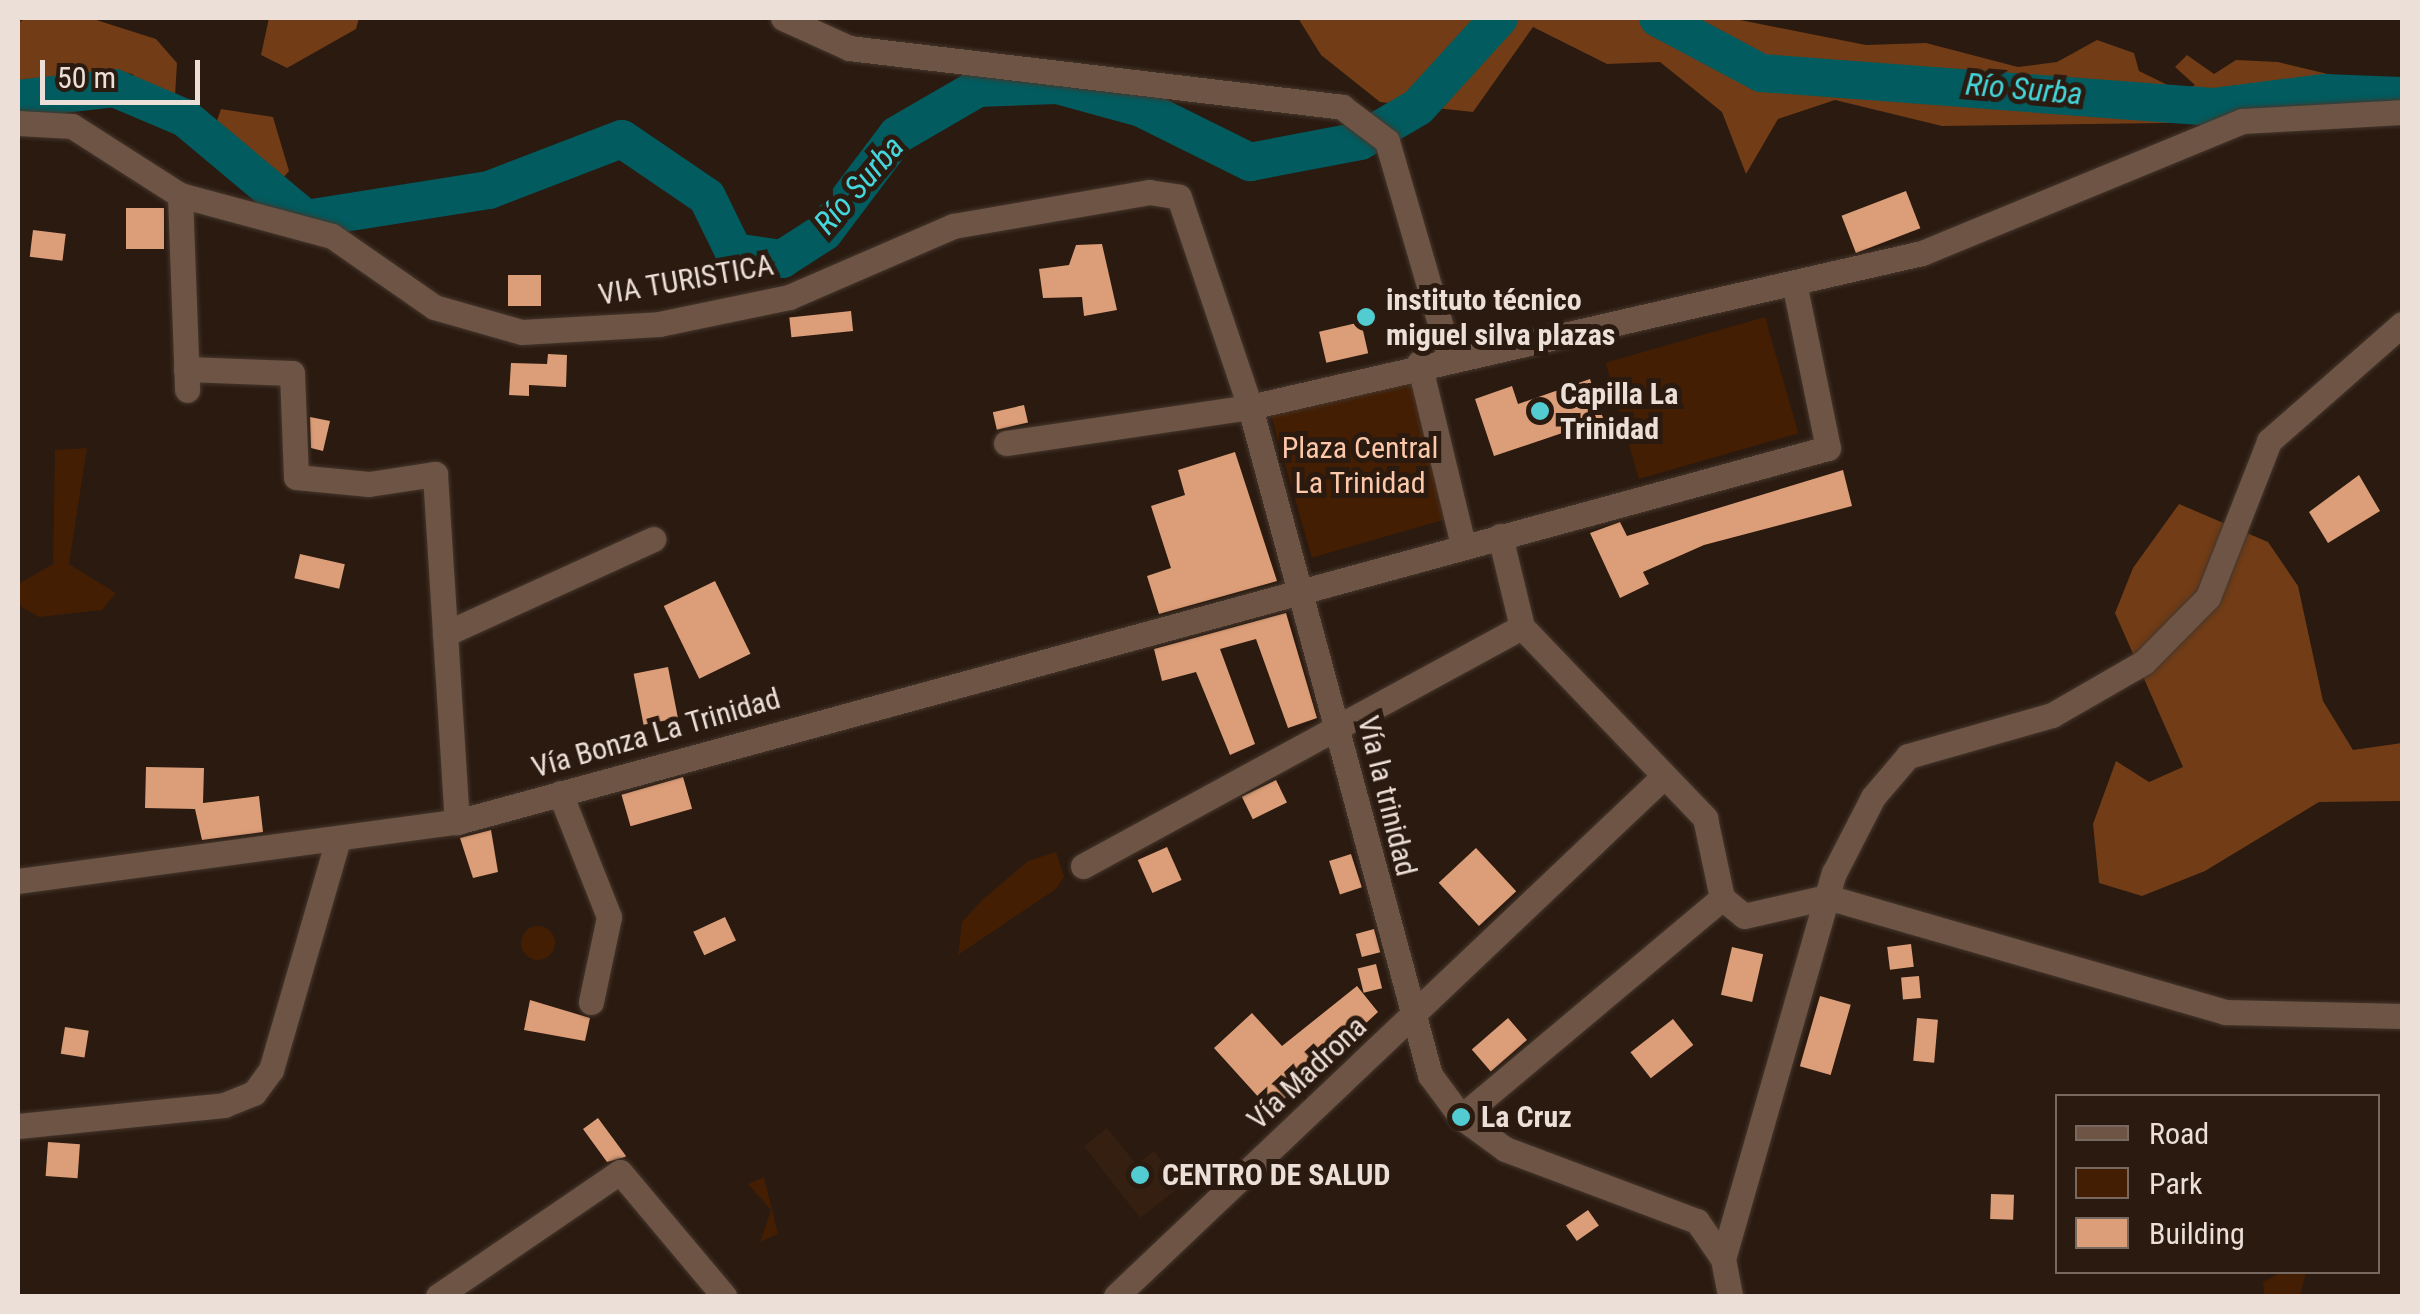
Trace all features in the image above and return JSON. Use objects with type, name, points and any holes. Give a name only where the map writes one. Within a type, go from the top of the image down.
[{"type":"street","points":[[783,18],[848,48],[1304,99],[1380,132],[1450,355]]},
{"type":"street","points":[[1006,443],[1250,407],[1450,355],[1794,283],[1956,243],[2201,131],[2276,116],[2402,112]]},
{"type":"street","name":"VIA TURISTICA","points":[[18,122],[72,126],[180,194],[332,236],[469,322],[557,332],[658,324],[789,297],[953,226],[1165,192],[1188,214],[1250,407]]},
{"type":"street","points":[[180,194],[186,379],[292,373],[296,477],[369,484],[435,474],[457,822]]},
{"type":"street","name":"Vía Bonza La Trinidad","points":[[18,880],[337,843],[457,822],[1300,586],[1828,448],[1794,283]]},
{"type":"street","points":[[1730,1296],[1723,1259],[1827,897],[1861,815],[1908,756],[2052,716],[2165,642],[2208,597],[2270,441],[2402,324]]},
{"type":"street","points":[[1419,363],[1463,545]]},
{"type":"street","name":"Vía la trinidad","points":[[1250,407],[1300,586],[1410,1021],[1430,1075],[1461,1117],[1505,1149],[1677,1208],[1723,1259]]},
{"type":"street","points":[[1500,536],[1522,628],[1711,829],[1722,898]]},
{"type":"street","points":[[445,634],[653,539]]},
{"type":"street","points":[[1082,866],[1522,628]]},
{"type":"street","name":"Vía Madrona","points":[[1116,1296],[1661,779]]},
{"type":"street","points":[[560,793],[609,916],[591,1002]]},
{"type":"street","points":[[18,1126],[224,1105],[254,1094],[271,1070],[337,843]]},
{"type":"street","points":[[1722,898],[1756,918],[1827,897],[2226,1012],[2402,1016]]},
{"type":"street","points":[[1461,1117],[1722,898]]},
{"type":"street","points":[[438,1296],[620,1172],[724,1296]]},
{"type":"shaded area","points":[[26,18],[90,18],[156,39],[177,63],[174,112],[132,74],[108,69],[18,110],[18,23]]},
{"type":"shaded area","points":[[269,18],[359,18],[356,29],[287,68],[261,55]]},
{"type":"shaded area","points":[[1298,18],[1730,18],[1866,45],[1926,43],[2018,67],[2057,62],[2097,40],[2134,53],[2139,71],[2182,92],[2195,85],[2175,67],[2187,55],[2214,74],[2236,60],[2278,62],[2332,75],[2347,107],[2166,123],[1942,126],[1835,100],[1778,119],[1746,174],[1722,112],[1660,62],[1607,64],[1533,27],[1473,112],[1380,102],[1321,55]]},
{"type":"shaded area","points":[[221,109],[273,117],[289,171],[279,183],[209,144]]},
{"type":"shaded area","points":[[2179,504],[2268,542],[2298,586],[2323,701],[2353,750],[2402,743],[2402,801],[2319,802],[2205,871],[2142,896],[2099,883],[2093,824],[2116,761],[2149,782],[2183,767],[2115,613],[2133,568]]},
{"type":"shaded area","name":"CENTRO DE SALUD","points":[[1107,1128],[1136,1164],[1154,1151],[1181,1186],[1140,1218],[1084,1146]]},
{"type":"green space","points":[[1765,317],[1798,433],[1639,479],[1605,363]]},
{"type":"green space","name":"Plaza Central La Trinidad","points":[[1408,371],[1450,518],[1312,558],[1270,411]]},
{"type":"green space","points":[[87,448],[69,564],[116,593],[102,610],[39,617],[18,605],[18,584],[53,564],[55,450]]},
{"type":"green space","points":[[1056,852],[1064,877],[1056,889],[958,955],[962,922],[981,901],[1028,861]]},
{"type":"green space","points":[[538,926],[550,931],[555,943],[550,955],[538,960],[526,955],[521,943],[526,931]]},
{"type":"green space","points":[[764,1177],[778,1234],[760,1242],[771,1210],[748,1184]]},
{"type":"green space","points":[[2278,1274],[2306,1274],[2300,1296],[2264,1296],[2263,1282]]},
{"type":"building","points":[[1906,191],[1920,228],[1856,253],[1842,216]]},
{"type":"building","points":[[126,208],[164,208],[164,249],[126,249]]},
{"type":"building","points":[[33,230],[66,234],[62,261],[30,257]]},
{"type":"building","points":[[1102,244],[1117,310],[1084,316],[1082,297],[1043,298],[1039,269],[1069,265],[1076,245]]},
{"type":"building","points":[[508,275],[541,275],[541,306],[508,306]]},
{"type":"building","points":[[851,311],[853,331],[791,337],[789,317]]},
{"type":"building","points":[[1361,322],[1368,353],[1326,363],[1319,332]]},
{"type":"building","points":[[548,354],[567,355],[566,387],[529,385],[529,396],[509,395],[511,363],[547,364]]},
{"type":"building","name":"Capilla La Trinidad","points":[[1590,379],[1607,430],[1584,438],[1580,427],[1494,456],[1475,399],[1512,386],[1518,404]]},
{"type":"building","points":[[1024,405],[1028,423],[997,430],[993,412]]},
{"type":"building","points":[[310,417],[330,421],[323,451],[311,448]]},
{"type":"building","points":[[1235,452],[1277,581],[1159,614],[1147,576],[1171,568],[1151,506],[1185,495],[1178,470]]},
{"type":"building","points":[[1843,470],[1852,506],[1704,545],[1643,572],[1649,584],[1620,598],[1590,533],[1620,522],[1627,536]]},
{"type":"building","points":[[2359,475],[2380,511],[2328,543],[2309,512]]},
{"type":"building","points":[[300,554],[345,564],[339,589],[294,578]]},
{"type":"building","points":[[715,581],[751,654],[699,679],[664,606]]},
{"type":"building","points":[[1286,613],[1317,718],[1288,728],[1256,639],[1220,649],[1255,744],[1230,755],[1196,672],[1162,681],[1154,649]]},
{"type":"building","points":[[668,667],[678,718],[644,725],[634,674]]},
{"type":"building","points":[[146,767],[204,768],[203,803],[259,796],[263,832],[202,840],[195,809],[145,808]]},
{"type":"building","points":[[683,777],[692,809],[631,826],[621,795]]},
{"type":"building","points":[[1276,780],[1287,802],[1253,819],[1242,797]]},
{"type":"building","points":[[491,830],[498,872],[473,878],[460,838]]},
{"type":"building","points":[[1167,847],[1182,880],[1152,893],[1138,860]]},
{"type":"building","points":[[1476,848],[1516,891],[1479,926],[1439,883]]},
{"type":"building","points":[[1351,854],[1362,887],[1340,894],[1329,861]]},
{"type":"building","points":[[725,917],[736,941],[704,955],[693,932]]},
{"type":"building","points":[[1374,929],[1380,952],[1362,957],[1356,934]]},
{"type":"building","points":[[1911,944],[1914,967],[1890,970],[1887,947]]},
{"type":"building","points":[[1732,947],[1763,954],[1752,1002],[1721,995]]},
{"type":"building","points":[[1376,964],[1382,988],[1364,993],[1358,969]]},
{"type":"building","points":[[1919,976],[1921,998],[1903,999],[1901,978]]},
{"type":"building","points":[[1357,986],[1378,1012],[1271,1111],[1214,1048],[1252,1013],[1282,1046]]},
{"type":"building","points":[[1820,996],[1851,1005],[1831,1075],[1800,1066]]},
{"type":"building","points":[[530,1000],[590,1018],[585,1041],[524,1030]]},
{"type":"building","points":[[1508,1018],[1527,1040],[1491,1071],[1472,1049]]},
{"type":"building","points":[[1917,1018],[1938,1020],[1934,1063],[1913,1061]]},
{"type":"building","points":[[1673,1019],[1693,1045],[1651,1078],[1630,1052]]},
{"type":"building","points":[[65,1027],[89,1031],[84,1057],[61,1054]]},
{"type":"building","points":[[598,1118],[625,1157],[607,1162],[583,1129]]},
{"type":"building","points":[[48,1142],[80,1144],[78,1178],[46,1176]]},
{"type":"building","points":[[1991,1194],[2014,1195],[2013,1220],[1990,1219]]},
{"type":"building","points":[[1588,1210],[1599,1226],[1577,1241],[1566,1225]]},
{"type":"waterway","name":"Río Surba","points":[[18,99],[114,88],[185,118],[306,219],[489,190],[622,139],[707,197],[734,252],[782,259],[824,232],[897,135],[978,88],[1057,85],[1141,108],[1250,162],[1360,141],[1418,107],[1499,18]]},
{"type":"waterway","name":"Río Surba","points":[[1658,18],[1761,73],[2213,107],[2324,93],[2402,96]]},
{"type":"place","name":"instituto técnico miguel silva plazas","points":[[1366,317]]},
{"type":"place","name":"Capilla La Trinidad","points":[[1540,411]]},
{"type":"place","name":"La Cruz","points":[[1461,1117]]},
{"type":"place","name":"CENTRO DE SALUD","points":[[1140,1175]]}]
